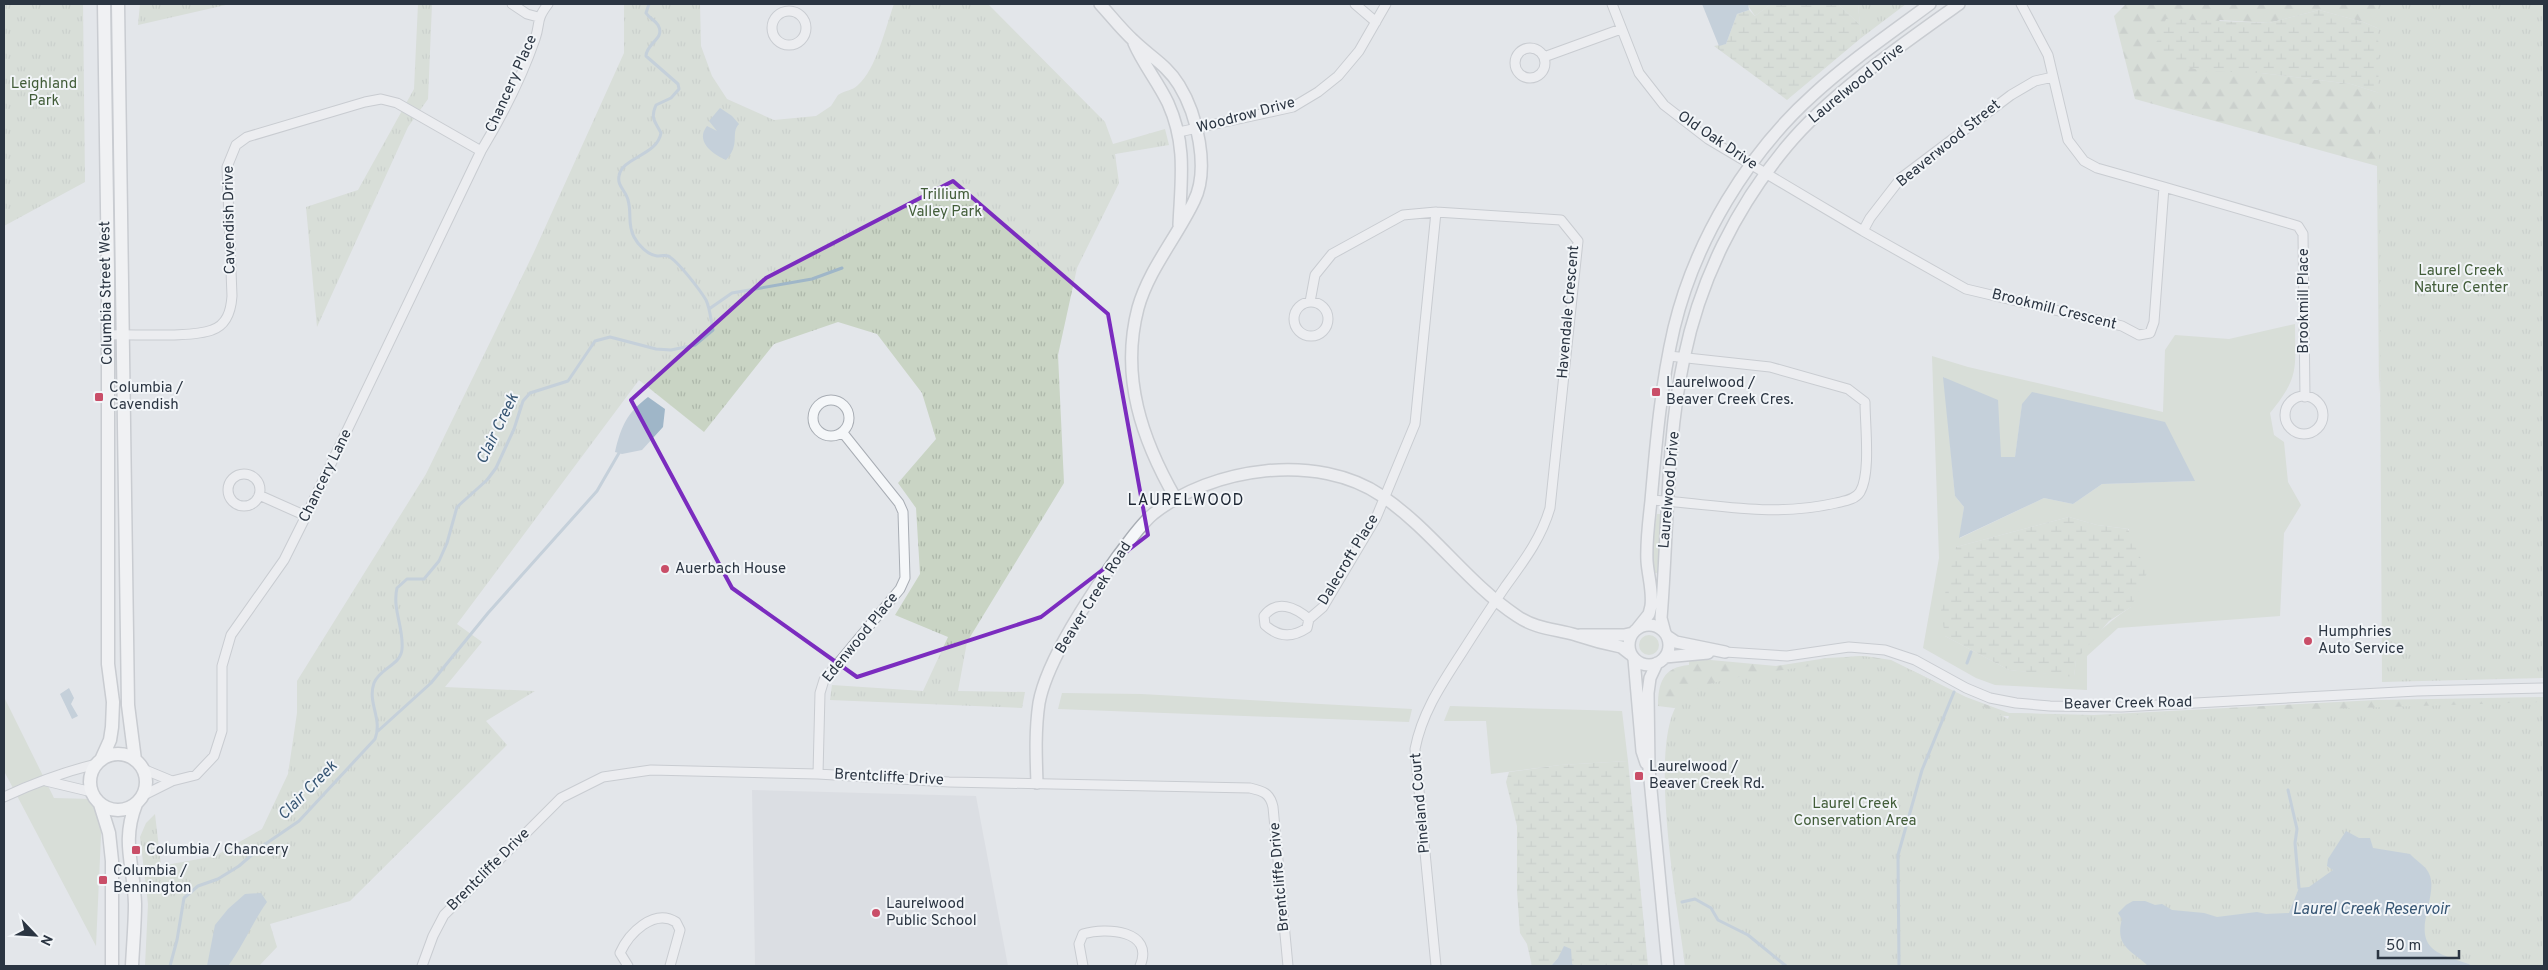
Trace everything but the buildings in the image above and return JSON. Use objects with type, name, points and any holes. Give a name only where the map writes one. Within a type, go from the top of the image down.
[{"type":"main road","name":"Columbia Street West","points":[[99,762],[110,740],[113,702],[108,664],[108,335],[104,4]]},
{"type":"main road","name":"Columbia Street West","points":[[118,4],[128,705],[139,764]]},
{"type":"main road","points":[[112,966],[112,861],[109,834],[100,804],[92,792],[90,778],[99,762],[118,754],[139,764],[146,783],[129,821],[127,842],[135,904],[132,966]]},
{"type":"main road","points":[[100,804],[114,810],[122,810],[139,800]]},
{"type":"street","name":"Chancery Place","points":[[512,4],[528,14],[538,17]]},
{"type":"street","name":"Chancery Place","points":[[481,150],[497,124],[536,38],[538,17],[548,4]]},
{"type":"street","points":[[1100,4],[1133,41],[1160,61],[1179,85],[1196,129],[1201,168],[1195,200],[1148,284],[1138,307],[1132,336],[1131,369],[1134,395],[1141,424],[1156,464],[1176,499]]},
{"type":"street","points":[[1355,4],[1376,22]]},
{"type":"street","name":"Woodrow Drive","points":[[1179,132],[1293,107],[1318,92],[1338,76],[1354,57],[1386,4]]},
{"type":"street","name":"Old Oak Drive","points":[[1612,4],[1639,73],[1664,105],[1708,139],[1766,174]]},
{"type":"street","name":"Laurelwood Drive","points":[[1635,631],[1649,614],[1652,601],[1647,559],[1662,394],[1682,300],[1702,248],[1751,164],[1787,121],[1814,94],[1930,4]]},
{"type":"street","name":"Laurelwood Drive","points":[[1666,635],[1661,618],[1668,501],[1684,358],[1700,300],[1721,248],[1742,209],[1788,145],[1836,98],[1959,4]]},
{"type":"street","points":[[2022,4],[2048,55],[2068,140],[2084,161],[2096,168],[2164,187]]},
{"type":"street","points":[[1544,57],[1621,28]]},
{"type":"street","points":[[1133,41],[1142,62],[1167,101],[1179,132],[1182,148],[1179,226]]},
{"type":"street","name":"Beaverwood Street","points":[[1863,232],[1870,218],[1902,178],[2011,95],[2035,81],[2053,77]]},
{"type":"street","name":"Cavendish Drive","points":[[108,335],[196,333],[212,330],[227,319],[231,309],[232,296],[228,167],[230,155],[236,146],[247,137],[381,99],[397,103],[481,150]]},
{"type":"street","name":"Chancery Lane","points":[[139,800],[172,781],[196,775],[214,756],[222,731],[222,666],[231,635],[284,560],[481,150]]},
{"type":"street","name":"Brookmill Crescent","points":[[1766,174],[1863,232],[1966,289],[2122,326],[2139,335],[2150,333],[2154,322],[2164,187]]},
{"type":"street","name":"Brookmill Place","points":[[2164,187],[2298,226],[2303,234],[2304,241],[2304,397]]},
{"type":"street","points":[[1384,497],[1415,424],[1436,212]]},
{"type":"street","name":"Havendale Crescent","points":[[1310,302],[1315,275],[1332,254],[1403,215],[1436,212],[1561,220],[1578,240],[1550,508],[1538,541],[1496,600]]},
{"type":"street","points":[[1651,500],[1762,511],[1814,508],[1854,498],[1859,494],[1865,479],[1865,402],[1848,389],[1770,367],[1669,356]]},
{"type":"street","points":[[2304,397],[2315,400],[2319,405],[2322,419],[2316,430],[2304,434],[2290,429],[2285,418],[2289,403],[2294,399],[2304,397]]},
{"type":"street","points":[[833,400],[844,405],[850,417],[847,428],[843,433],[828,437],[816,429],[812,418],[814,411],[820,403],[833,400]]},
{"type":"street","name":"Edenwood Place","points":[[818,774],[820,693],[824,680],[900,589],[905,578],[903,512],[899,503],[843,433]]},
{"type":"street","name":"Beaver Creek Road","points":[[1037,783],[1036,725],[1040,701],[1050,668],[1112,565],[1134,534],[1153,515],[1176,499],[1208,483],[1243,474],[1294,470],[1336,476],[1370,488],[1384,497],[1416,524],[1496,600],[1536,627],[1576,635],[1621,648],[1632,656]]},
{"type":"street","points":[[259,495],[306,516]]},
{"type":"street","name":"Dalecroft Place","points":[[1309,619],[1291,607],[1279,606],[1270,609],[1264,616],[1265,625],[1273,632],[1285,635],[1298,634],[1307,628],[1309,619],[1323,607],[1376,518],[1384,497]]},
{"type":"street","name":"Pineland Court","points":[[1436,966],[1415,749],[1418,732],[1430,703],[1496,600]]},
{"type":"street","points":[[1649,769],[1642,752],[1629,643],[1635,631],[1642,626],[1655,626],[1666,635],[1669,646],[1650,678],[1648,694],[1649,769],[1668,966]]},
{"type":"street","name":"Beaver Creek Road","points":[[1576,635],[1624,636],[1635,631]]},
{"type":"street","name":"Beaver Creek Road","points":[[1666,635],[1676,642],[1725,652],[1787,656],[1849,647],[1885,650],[1915,660],[1966,688],[1990,698],[2016,703],[2050,706],[2121,707],[2326,695],[2544,688]]},
{"type":"street","name":"Beaver Creek Road","points":[[1661,660],[1725,652]]},
{"type":"street","points":[[1632,656],[1645,665],[1661,660]]},
{"type":"street","points":[[4,797],[46,782],[58,774],[99,762]]},
{"type":"street","points":[[139,764],[172,781]]},
{"type":"street","name":"Brentcliffe Drive","points":[[422,966],[433,936],[444,915],[560,798],[603,777],[651,770],[818,774],[949,782],[1250,788],[1263,790],[1271,797],[1273,807],[1288,966]]},
{"type":"street","points":[[46,782],[92,792]]},
{"type":"street","points":[[628,966],[620,953],[625,940],[649,920],[663,916],[676,922],[680,930],[670,966]]},
{"type":"street","points":[[1083,966],[1079,944],[1083,934],[1091,932],[1129,934],[1137,938],[1142,950],[1140,966]]},
{"type":"highlighted area","points":[[953,181],[1108,314],[1148,535],[1041,617],[857,677],[732,588],[631,400],[766,278]]},
{"type":"shaded area","name":"Laurelwood Public School","points":[[752,790],[976,796],[1008,966],[755,966]]},
{"type":"green space","name":"Leighland Park","points":[[4,4],[83,4],[85,182],[4,226]]},
{"type":"green space","points":[[140,4],[230,4],[138,25]]},
{"type":"green space","points":[[418,4],[432,4],[428,99],[408,127],[317,327],[306,207],[358,190],[414,89]]},
{"type":"green space","name":"Trillium Valley Park","points":[[624,4],[700,4],[701,46],[712,76],[727,99],[774,120],[816,116],[831,106],[838,95],[858,85],[875,59],[894,4],[988,4],[1105,122],[1113,144],[1165,129],[1169,145],[1115,154],[1119,183],[1077,268],[1058,355],[1064,483],[967,642],[958,691],[1025,692],[1022,708],[830,700],[832,685],[923,691],[948,637],[895,615],[920,574],[916,508],[898,483],[936,439],[922,393],[877,334],[838,322],[774,344],[704,432],[639,380],[457,624],[482,642],[445,687],[535,691],[486,721],[507,745],[350,901],[270,924],[277,947],[259,966],[145,966],[148,904],[140,837],[146,823],[155,814],[161,866],[215,856],[262,829],[288,774],[297,713],[297,681],[426,474],[534,252],[624,53]]},
{"type":"green space","points":[[1747,4],[1771,4],[1755,16]]},
{"type":"green space","points":[[1771,4],[1838,4],[1860,25],[1861,38],[1787,100],[1714,46],[1726,44],[1737,14],[1749,10],[1755,16]]},
{"type":"green space","points":[[1838,4],[1858,4],[1860,25]]},
{"type":"green space","points":[[1858,4],[1906,4],[1861,38]]},
{"type":"green space","points":[[2126,4],[2544,4],[2408,41],[2363,22],[2319,10],[2269,23],[2219,20],[2261,73],[2351,84],[2395,98],[2379,394],[2377,166],[2135,99],[2114,16]]},
{"type":"green space","name":"Laurel Creek Nature Center","points":[[2378,4],[2544,4],[2544,678],[2382,682]]},
{"type":"green space","points":[[2319,10],[2363,22],[2408,41],[2395,98],[2351,84],[2261,73],[2201,71],[2173,62],[2154,48],[2166,19],[2269,23]]},
{"type":"green space","points":[[2295,324],[2294,372],[2287,390],[2270,413],[2274,435],[2284,442],[2288,482],[2301,505],[2284,533],[2280,616],[2118,628],[2087,656],[2087,690],[1995,685],[1976,678],[1923,648],[1939,558],[1932,356],[1968,367],[2163,412],[2165,350],[2175,335],[2229,339]],"holes":[[[1944,377],[2000,457],[2015,458],[2022,405],[2194,481],[2102,484],[2073,504],[2044,498],[1960,538],[1964,507],[1955,496]],[[2069,517],[2097,525],[2129,529],[2131,607],[2109,623],[2080,653],[2076,660],[2074,676],[2009,670],[1945,636],[1956,547]]]},
{"type":"green space","points":[[1657,514],[1662,514],[1657,573],[1653,573],[1653,537]]},
{"type":"green space","points":[[2069,517],[2097,525],[2128,529],[2147,573],[2131,607],[2109,621],[2076,660],[2074,677],[2009,670],[1945,636],[1941,611],[1956,547]]},
{"type":"green space","points":[[1645,635],[1653,635],[1659,641],[1659,649],[1653,655],[1645,655],[1639,649],[1639,641]]},
{"type":"green space","name":"Laurel Creek Conservation Area","points":[[1860,656],[1875,658],[1913,671],[2008,719],[2010,713],[2103,716],[2544,702],[2544,966],[1685,966],[1671,865],[1665,779],[1667,741],[1674,712],[1687,694],[1710,684]]},
{"type":"green space","points":[[1865,656],[1891,660],[1966,697],[2009,713],[2094,715],[2376,700],[2544,697],[2544,736],[2047,722],[2008,716],[1711,703],[1674,708],[1658,706],[1659,690],[1664,678],[1673,669],[1689,665],[1689,658],[1776,666],[1827,658]]},
{"type":"green space","points":[[1062,693],[1141,694],[1412,709],[1409,722],[1058,709]]},
{"type":"green space","points":[[4,697],[54,798],[91,799],[102,813],[96,946],[4,771]]},
{"type":"green space","points":[[1450,706],[1622,711],[1628,761],[1560,765],[1491,774],[1486,721],[1444,721]]},
{"type":"green space","points":[[1628,761],[1648,966],[1576,966],[1558,958],[1551,966],[1532,966],[1527,944],[1520,933],[1517,891],[1517,826],[1506,782],[1509,772],[1560,765]]},
{"type":"water","points":[[1702,4],[1748,4],[1749,10],[1737,14],[1726,44],[1719,46]]},
{"type":"water","points":[[720,108],[732,116],[739,124],[735,131],[733,149],[726,160],[711,151],[704,142],[703,137],[707,126],[717,131],[709,121]]},
{"type":"water","points":[[1943,377],[1998,400],[2001,457],[2015,457],[2022,404],[2032,392],[2165,422],[2195,481],[2102,484],[2073,504],[2044,498],[1959,538],[1964,507],[1955,496]]},
{"type":"water","points":[[648,397],[665,409],[663,427],[642,450],[622,454],[615,452],[626,421]]},
{"type":"water","points":[[69,688],[74,698],[71,704],[78,716],[72,719],[60,694]]},
{"type":"water","name":"Laurel Creek Reservoir","points":[[2346,831],[2359,838],[2370,838],[2373,848],[2410,854],[2424,866],[2429,872],[2431,884],[2425,922],[2426,940],[2431,947],[2445,956],[2473,966],[2148,966],[2123,943],[2120,929],[2122,919],[2118,913],[2133,901],[2145,901],[2155,905],[2162,904],[2172,910],[2204,913],[2217,917],[2257,912],[2266,914],[2289,913],[2299,888],[2309,887],[2333,870],[2327,866],[2328,859]]},
{"type":"water","points":[[261,893],[267,902],[228,966],[207,966],[215,925],[228,909],[245,894]]},
{"type":"water","points":[[1564,946],[1571,949],[1572,964],[1576,966],[1551,966],[1558,958]]},
{"type":"waterway","name":"Clair Creek","points":[[170,966],[177,940],[184,898],[198,886],[218,879],[239,866],[261,847],[299,821],[375,739],[377,725],[372,697],[374,683],[398,659],[402,649],[396,603],[397,588],[407,579],[424,579],[439,561],[447,543],[457,507],[487,480],[496,468],[514,429],[523,401],[530,393],[568,381],[595,341],[610,337],[656,349],[671,350],[695,345],[713,330],[706,300],[683,269],[668,256],[657,256],[647,252],[636,240],[631,228],[628,200],[619,183],[619,176],[626,164],[647,152],[658,141],[661,133],[653,117],[656,105],[671,98],[679,89],[678,84],[646,56],[649,48],[658,38],[660,30],[657,23],[646,13],[649,4]]},
{"type":"waterway","points":[[709,309],[732,293],[812,279],[842,268]]},
{"type":"waterway","points":[[378,731],[431,683],[488,613],[597,491],[619,453]]},
{"type":"waterway","points":[[1967,663],[1971,652]]},
{"type":"waterway","points":[[1899,966],[1898,855],[1922,770],[1954,692]]},
{"type":"waterway","points":[[2288,790],[2297,829],[2295,843],[2299,888]]},
{"type":"waterway","points":[[1682,902],[1695,899],[1711,908],[1718,920],[1748,935],[1786,966]]},
{"type":"place","name":"Laurelwood / Beaver Creek Cres.","points":[[1656,392]]},
{"type":"place","name":"Columbia / Cavendish","points":[[99,397]]},
{"type":"place","name":"Auerbach House","points":[[665,569]]},
{"type":"place","name":"Humphries Auto Service","points":[[2308,641]]},
{"type":"place","name":"Laurelwood / Beaver Creek Rd.","points":[[1639,776]]},
{"type":"place","name":"Columbia / Chancery","points":[[136,850]]},
{"type":"place","name":"Columbia / Bennington","points":[[103,880]]},
{"type":"place","name":"Laurelwood Public School","points":[[876,913]]},
{"type":"district","name":"LAURELWOOD","points":[[1186,501]]}]
